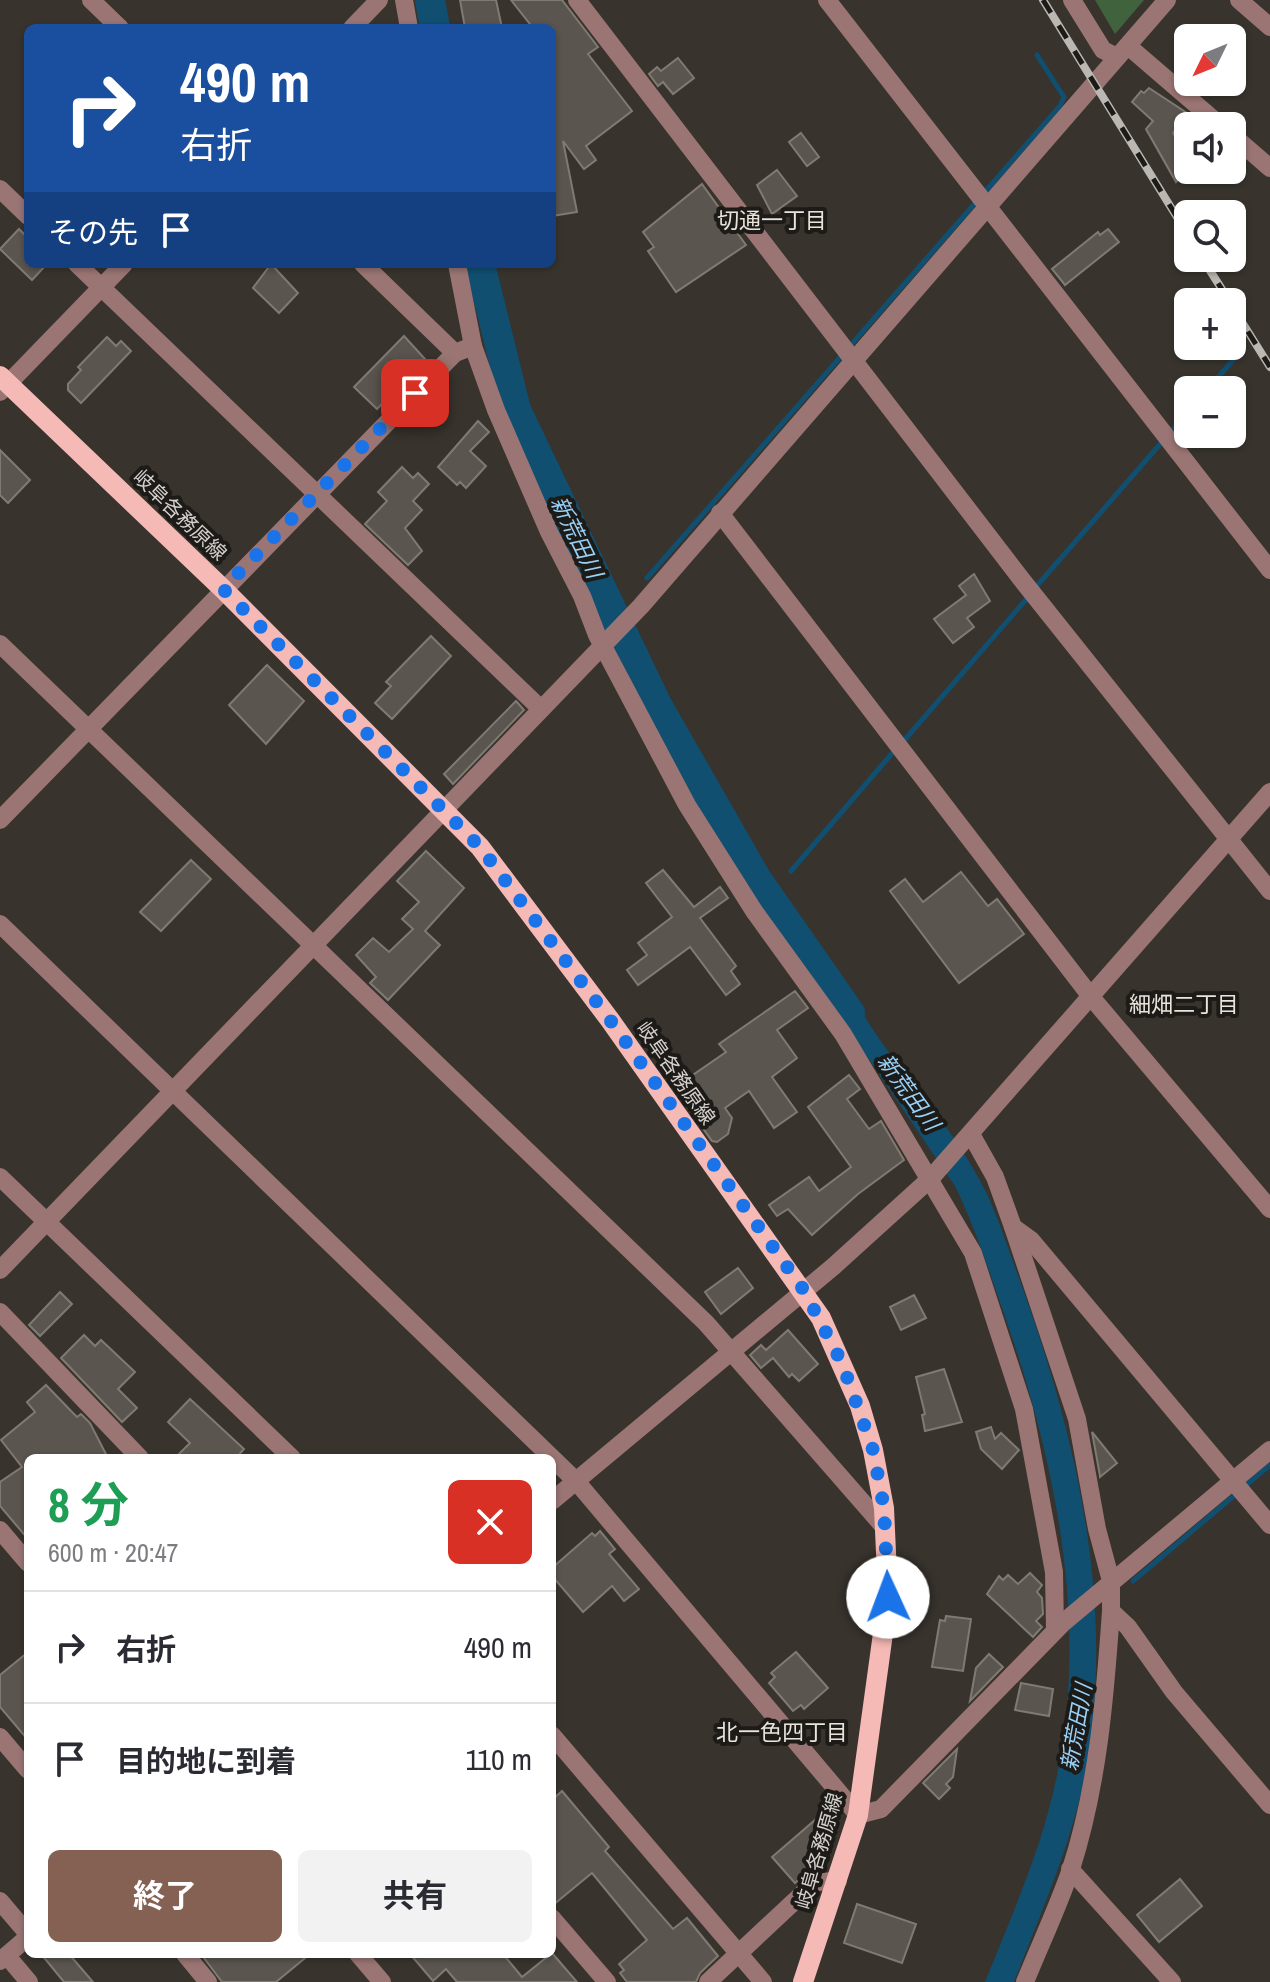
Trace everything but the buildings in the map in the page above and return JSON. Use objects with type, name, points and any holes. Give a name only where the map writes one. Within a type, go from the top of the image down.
[{"type":"main road","name":"岐阜各務原線","points":[[3,384],[223,589],[447,810],[480,847],[610,1020],[821,1318],[860,1406],[873,1450],[885,1528],[888,1597],[858,1815],[803,1982]]},
{"type":"street","points":[[91,0],[116,24]]},
{"type":"street","points":[[356,24],[379,0]]},
{"type":"street","points":[[404,0],[408,24]]},
{"type":"street","points":[[577,0],[1022,580],[1270,891]]},
{"type":"street","points":[[827,0],[1270,570]]},
{"type":"street","points":[[1072,0],[1103,50],[1122,51],[1203,112]]},
{"type":"street","points":[[0,1270],[632,615],[853,357],[1167,0]]},
{"type":"street","points":[[1239,0],[1270,27]]},
{"type":"street","points":[[1246,147],[1270,168]]},
{"type":"street","points":[[0,189],[24,212]]},
{"type":"street","points":[[81,268],[541,709]]},
{"type":"street","points":[[3,384],[120,268]]},
{"type":"street","points":[[367,268],[455,353]]},
{"type":"street","points":[[458,268],[473,346],[496,410],[687,805],[754,911],[843,1034],[934,1175],[973,1253],[1024,1409],[1054,1572],[1059,1626]]},
{"type":"street","points":[[0,820],[455,353],[473,346]]},
{"type":"street","points":[[720,513],[1092,998],[1270,1209]]},
{"type":"street","points":[[0,644],[730,1350],[885,1528]]},
{"type":"street","points":[[556,1498],[934,1175],[969,1139],[1270,792]]},
{"type":"street","points":[[0,924],[548,1454]]},
{"type":"street","points":[[969,1139],[995,1177],[1077,1419],[1104,1586],[1111,1611],[1102,1721],[1090,1794],[1070,1869],[1025,1982]]},
{"type":"street","points":[[0,1177],[288,1454]]},
{"type":"street","points":[[1013,1227],[1031,1240],[1270,1525]]},
{"type":"street","points":[[0,1312],[136,1454]]},
{"type":"street","points":[[556,1462],[576,1481],[858,1815],[881,1809],[1059,1626],[1270,1450]]},
{"type":"street","points":[[0,1530],[24,1558]]},
{"type":"street","points":[[1111,1611],[1128,1627],[1174,1692],[1270,1805]]},
{"type":"street","points":[[0,1737],[24,1765]]},
{"type":"street","points":[[556,1740],[763,1982]]},
{"type":"street","points":[[1070,1869],[1172,1982]]},
{"type":"street","points":[[708,1982],[740,1956],[815,1882],[838,1881]]},
{"type":"street","points":[[0,1901],[24,1931]]},
{"type":"street","points":[[556,1923],[607,1982]]},
{"type":"street","points":[[24,1940],[3,1958],[29,1982]]},
{"type":"street","points":[[188,1958],[208,1982]]},
{"type":"street","points":[[361,1958],[382,1982]]},
{"type":"green space","points":[[1095,0],[1144,0],[1115,34]]},
{"type":"water","points":[[837,973],[883,1044],[958,1145],[990,1201],[1057,1393],[1084,1511],[1096,1631],[1095,1692],[1089,1752],[1068,1841],[1014,1982],[985,1982],[1036,1851],[1058,1770],[1067,1711],[1069,1652],[1061,1534],[1050,1476],[1020,1361],[974,1230],[955,1186],[819,986]]},
{"type":"waterway","name":"新荒田川","points":[[430,0],[434,24]]},
{"type":"waterway","points":[[647,578],[1060,106],[1064,97],[1037,55]]},
{"type":"waterway","name":"新荒田川","points":[[481,268],[516,410],[657,705],[756,878],[850,1013]]},
{"type":"waterway","points":[[1219,376],[1233,360]]},
{"type":"waterway","points":[[1035,588],[1174,428]]},
{"type":"waterway","points":[[902,743],[1029,596]]},
{"type":"waterway","points":[[791,871],[895,750]]},
{"type":"waterway","points":[[1244,1487],[1270,1465]]},
{"type":"waterway","points":[[1133,1581],[1236,1494]]},
{"type":"railway","points":[[1043,0],[1174,212]]},
{"type":"railway","points":[[1211,272],[1221,288]]},
{"type":"railway","points":[[1246,328],[1270,367]]},
{"type":"district","name":"切通一丁目","points":[[772,220]]},
{"type":"district","name":"細畑二丁目","points":[[1184,1004]]},
{"type":"district","name":"北一色四丁目","points":[[782,1732]]},
{"type":"route","points":[[415,393],[223,589],[447,810],[480,847],[610,1020],[803,1289],[821,1318],[842,1363],[860,1406],[873,1450],[884,1508],[888,1597]]}]
